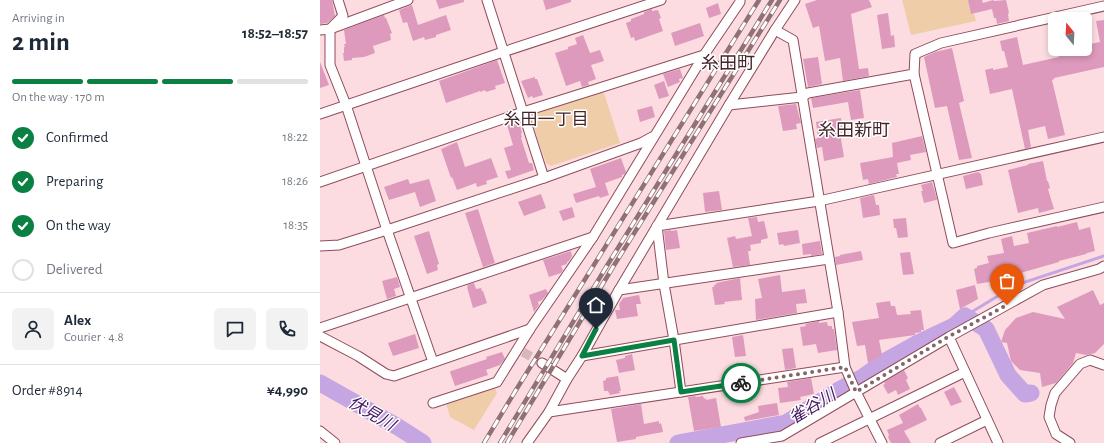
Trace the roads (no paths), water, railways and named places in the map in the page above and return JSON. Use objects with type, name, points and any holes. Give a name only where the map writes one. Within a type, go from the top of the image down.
[{"type":"street","points":[[338,0],[343,16],[330,29],[330,65],[346,105],[410,298],[433,362]]},
{"type":"street","points":[[320,30],[330,29],[408,0]]},
{"type":"street","points":[[486,0],[544,178]]},
{"type":"street","points":[[320,114],[661,0]]},
{"type":"street","points":[[433,403],[497,382],[520,350],[530,329],[593,237],[704,55],[740,0]]},
{"type":"street","points":[[528,441],[549,412],[567,378],[582,356],[619,290],[729,105],[795,0]]},
{"type":"street","points":[[1104,6],[941,43],[915,54],[914,74],[953,243],[989,233],[1104,207]]},
{"type":"street","points":[[775,30],[793,40],[847,371],[882,443]]},
{"type":"street","points":[[320,182],[523,112],[704,55]]},
{"type":"street","points":[[729,105],[802,96],[808,93],[914,74]]},
{"type":"street","points":[[320,246],[339,245],[387,230],[544,178],[641,143],[654,136]]},
{"type":"street","points":[[657,226],[819,201],[1104,137]]},
{"type":"street","points":[[657,226],[664,284],[681,392]]},
{"type":"street","points":[[320,328],[593,237]]},
{"type":"street","points":[[619,290],[829,259]]},
{"type":"street","points":[[740,443],[782,436],[855,390],[1043,285],[1099,269],[1104,266]]},
{"type":"street","points":[[582,356],[838,312]]},
{"type":"street","points":[[320,336],[358,356],[386,374],[394,376],[530,329]]},
{"type":"street","points":[[948,337],[998,443]]},
{"type":"street","points":[[1070,443],[1056,434],[1049,417],[1055,393],[1080,364],[1090,360],[1104,365]]},
{"type":"street","points":[[542,364],[567,378]]},
{"type":"street","points":[[549,412],[681,392],[847,371]]},
{"type":"street","points":[[820,443],[965,372]]},
{"type":"street","points":[[940,443],[987,420]]},
{"type":"street","points":[[320,431],[335,443]]},
{"type":"waterway","points":[[965,316],[1016,285],[1104,256]]},
{"type":"waterway","name":"雀谷川","points":[[678,443],[786,423],[863,377],[884,362],[918,343],[954,326],[965,316],[986,329],[1008,375],[1025,394],[1031,393]]},
{"type":"waterway","name":"伏見川","points":[[320,383],[398,427],[423,443]]},
{"type":"tunnel","points":[[523,352],[542,363]]},
{"type":"railway","points":[[484,443],[759,0]]},
{"type":"railway","points":[[500,443],[608,264],[772,0]]},
{"type":"railway","points":[[507,443],[613,267],[780,0]]},
{"type":"district","name":"糸田町","points":[[728,63]]},
{"type":"district","name":"糸田一丁目","points":[[546,119]]},
{"type":"district","name":"糸田新町","points":[[854,130]]}]
